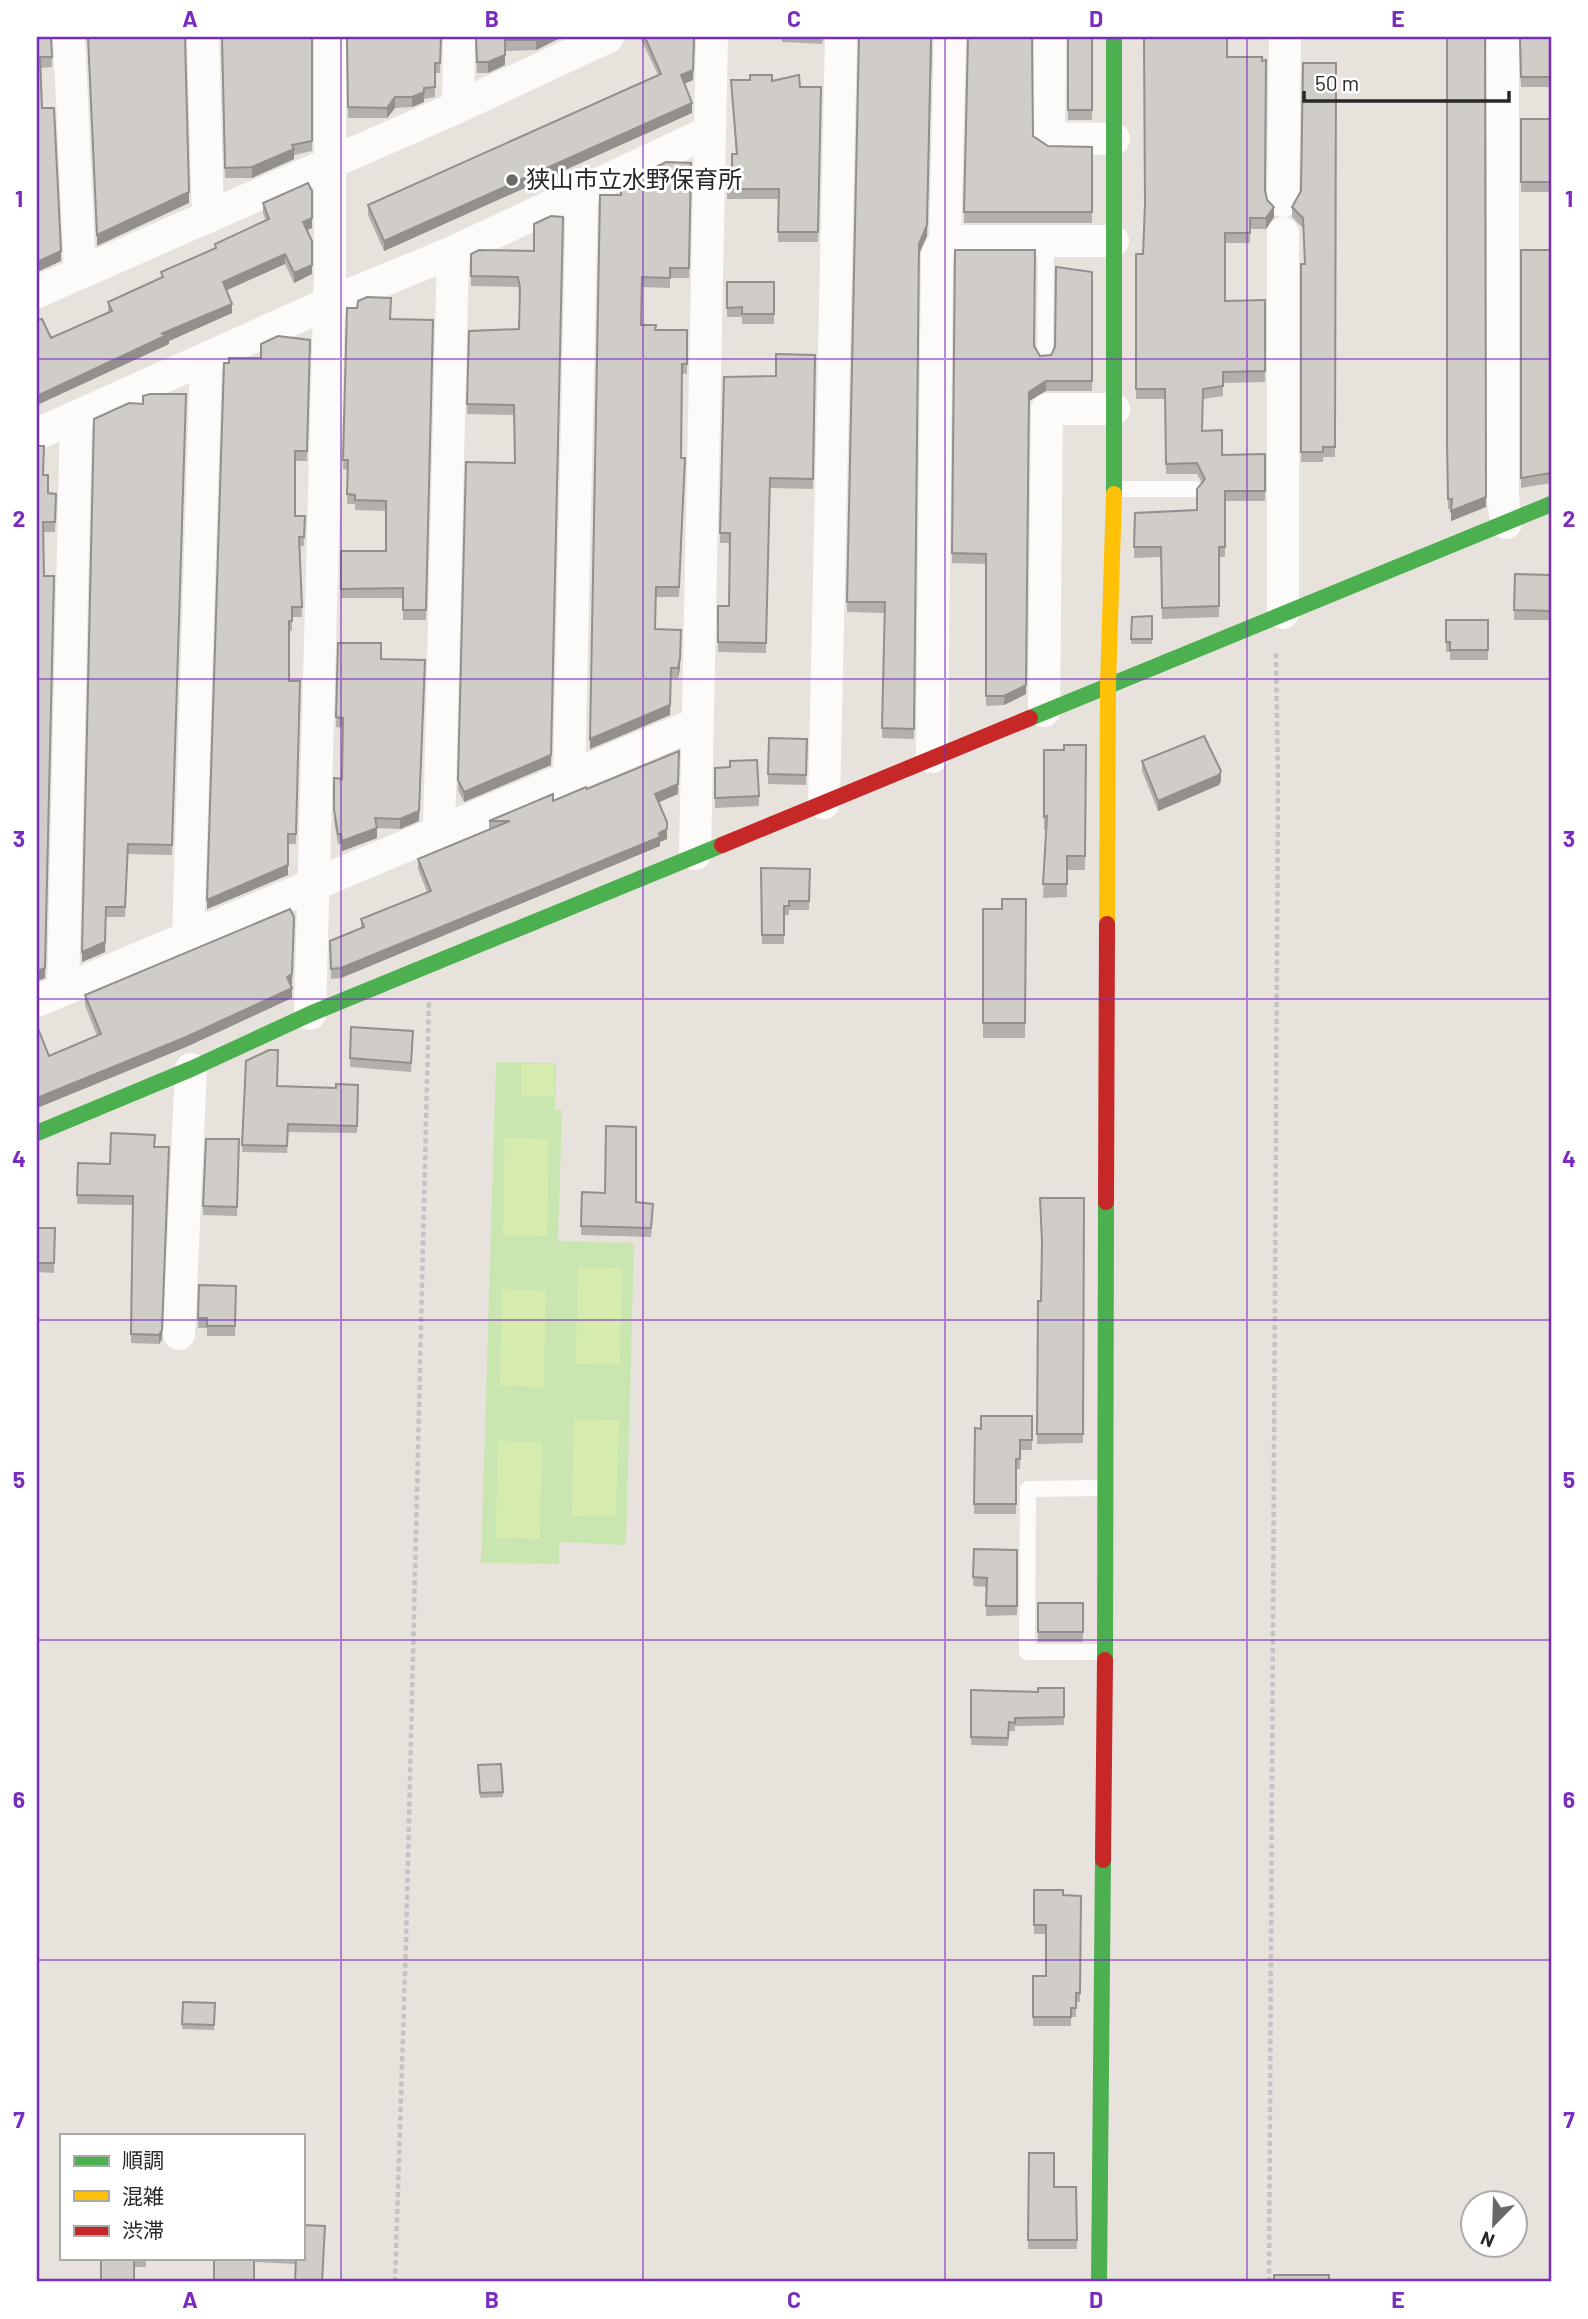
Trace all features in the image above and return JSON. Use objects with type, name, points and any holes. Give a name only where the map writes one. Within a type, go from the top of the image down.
[{"type":"street","points":[[69,37],[79,273]]},
{"type":"street","points":[[203,37],[208,217]]},
{"type":"street","points":[[310,1014],[332,161],[330,37]]},
{"type":"street","points":[[458,37],[458,107]]},
{"type":"street","points":[[695,854],[712,37]]},
{"type":"street","points":[[824,803],[841,37]]},
{"type":"street","points":[[932,757],[937,254],[945,241],[950,37]]},
{"type":"street","points":[[1050,37],[1049,138],[1114,139]]},
{"type":"street","points":[[1099,2282],[1105,1652],[1108,687],[1114,489],[1114,37]]},
{"type":"street","points":[[1283,201],[1285,37]]},
{"type":"street","points":[[1503,37],[1503,497],[1506,523]]},
{"type":"street","points":[[37,292],[458,107],[596,39]]},
{"type":"street","points":[[37,434],[329,303],[453,252],[709,132]]},
{"type":"street","points":[[569,778],[582,193]]},
{"type":"street","points":[[1279,615],[1283,233]]},
{"type":"street","points":[[945,241],[1113,241]]},
{"type":"street","points":[[439,832],[453,252]]},
{"type":"street","points":[[188,939],[206,359]]},
{"type":"street","points":[[1044,711],[1047,409],[1114,409]]},
{"type":"street","points":[[76,417],[50,996],[696,724]]},
{"type":"street","points":[[37,1133],[191,1069],[310,1014],[695,854],[1551,504]]},
{"type":"street","points":[[179,1334],[191,1069]]},
{"type":"lane","points":[[1045,356],[1046,242]]},
{"type":"lane","points":[[1114,489],[1195,489]]},
{"type":"lane","points":[[1105,1488],[1028,1489],[1027,1611],[1027,1652],[1105,1652]]},
{"type":"path","points":[[1269,2282],[1279,615]]},
{"type":"path","points":[[395,2282],[406,1955],[430,965]]},
{"type":"green space","points":[[496,1062],[556,1063],[555,1110],[562,1110],[558,1241],[634,1243],[626,1545],[559,1542],[559,1564],[481,1563]]},
{"type":"green space","points":[[522,1064],[554,1064],[554,1096],[522,1096]]},
{"type":"green space","points":[[505,1138],[549,1139],[547,1236],[503,1235]]},
{"type":"green space","points":[[578,1267],[622,1268],[620,1365],[576,1364]]},
{"type":"green space","points":[[502,1289],[546,1291],[544,1387],[500,1386]]},
{"type":"green space","points":[[574,1419],[619,1420],[616,1517],[572,1516]]},
{"type":"green space","points":[[498,1441],[542,1442],[540,1539],[496,1538]]},
{"type":"building","points":[[37,37],[51,37],[52,57],[40,57],[42,108],[54,108],[61,251],[37,262]]},
{"type":"building","points":[[88,37],[185,37],[189,192],[97,235]]},
{"type":"building","points":[[222,37],[312,37],[312,141],[292,145],[294,149],[252,167],[225,168]]},
{"type":"building","points":[[347,37],[441,37],[440,63],[435,63],[435,87],[424,88],[424,92],[412,97],[395,97],[387,108],[348,107]]},
{"type":"building","points":[[476,37],[542,37],[536,40],[505,40],[505,55],[488,62],[477,62]]},
{"type":"building","points":[[645,37],[694,37],[693,70],[681,75],[692,103],[384,241],[368,205],[661,74]]},
{"type":"building","points":[[859,37],[931,37],[927,225],[919,244],[914,729],[882,728],[885,602],[847,602]]},
{"type":"building","points":[[968,37],[1032,37],[1033,136],[1048,146],[1092,147],[1092,212],[964,212]]},
{"type":"building","points":[[1068,37],[1092,37],[1092,110],[1068,110]]},
{"type":"building","points":[[1144,37],[1227,37],[1227,57],[1262,57],[1262,61],[1266,60],[1265,190],[1267,200],[1274,207],[1266,218],[1250,218],[1250,233],[1225,233],[1225,301],[1265,300],[1265,371],[1223,372],[1223,386],[1203,389],[1202,431],[1222,430],[1222,455],[1265,454],[1265,491],[1225,491],[1225,547],[1219,547],[1219,606],[1162,608],[1161,547],[1134,547],[1135,513],[1197,510],[1197,489],[1205,479],[1197,463],[1166,464],[1165,389],[1136,389],[1136,254],[1143,254],[1145,204]]},
{"type":"building","points":[[1447,37],[1485,37],[1486,497],[1451,511],[1452,499],[1448,499],[1447,443]]},
{"type":"building","points":[[1520,37],[1551,37],[1551,77],[1521,77]]},
{"type":"building","points":[[1303,63],[1336,63],[1335,447],[1323,447],[1323,452],[1301,452],[1301,264],[1305,264],[1303,218],[1292,207],[1301,191]]},
{"type":"building","points":[[750,75],[772,75],[772,81],[799,75],[800,87],[821,87],[818,232],[778,232],[779,189],[727,189],[727,176],[732,187],[732,154],[737,154],[731,80],[750,80]]},
{"type":"building","points":[[1521,119],[1551,119],[1551,182],[1521,182]]},
{"type":"building","points":[[666,162],[691,163],[689,268],[670,268],[670,278],[642,277],[641,325],[656,325],[655,330],[687,330],[687,364],[682,364],[681,458],[685,458],[679,587],[656,587],[655,629],[681,630],[680,658],[678,668],[671,668],[670,705],[590,739],[600,195],[621,195],[621,188],[646,189],[646,172]]},
{"type":"building","points":[[308,183],[312,191],[312,218],[303,222],[312,241],[312,265],[294,273],[285,254],[223,282],[232,304],[161,334],[169,334],[37,396],[37,320],[42,319],[51,338],[112,311],[108,302],[163,277],[161,272],[216,248],[215,244],[269,219],[263,203]]},
{"type":"building","points":[[551,216],[563,217],[551,755],[464,792],[458,780],[466,462],[515,463],[514,405],[467,404],[469,331],[519,329],[520,288],[518,277],[471,276],[471,254],[479,250],[534,251],[534,224]]},
{"type":"building","points":[[955,250],[1035,250],[1034,346],[1040,356],[1051,355],[1055,347],[1056,267],[1092,272],[1092,381],[1046,381],[1029,392],[1026,685],[1004,696],[986,696],[986,554],[952,553]]},
{"type":"building","points":[[1521,250],[1551,250],[1551,473],[1521,478]]},
{"type":"building","points":[[727,282],[774,282],[774,314],[742,314],[742,307],[727,308]]},
{"type":"building","points":[[367,297],[391,298],[390,319],[433,320],[426,610],[403,610],[403,588],[341,589],[341,551],[386,551],[386,501],[355,500],[355,495],[347,494],[348,460],[343,460],[347,308],[357,308],[358,301]]},
{"type":"building","points":[[278,336],[310,340],[307,451],[295,451],[295,516],[305,516],[304,537],[299,537],[302,607],[292,607],[292,621],[289,621],[289,681],[300,681],[296,834],[288,834],[288,865],[207,900],[224,363],[229,363],[229,358],[261,358],[261,344]]},
{"type":"building","points":[[776,354],[815,355],[813,479],[770,478],[766,643],[718,642],[718,606],[729,606],[730,533],[720,533],[724,377],[776,376]]},
{"type":"building","points":[[186,394],[172,845],[128,844],[125,907],[106,907],[105,942],[82,952],[94,419],[129,403],[143,404],[143,396]]},
{"type":"building","points":[[37,446],[44,446],[43,475],[48,475],[48,493],[56,494],[55,522],[43,522],[44,576],[54,576],[45,968],[37,971]]},
{"type":"building","points":[[1515,574],[1551,575],[1551,611],[1514,610]]},
{"type":"building","points":[[1152,616],[1152,639],[1131,639],[1132,617]]},
{"type":"building","points":[[1446,620],[1488,620],[1488,650],[1450,650],[1450,642],[1446,642]]},
{"type":"building","points":[[338,643],[381,643],[381,659],[425,660],[419,811],[400,819],[375,818],[377,828],[342,841],[341,834],[338,834],[334,810],[334,778],[342,779],[343,718],[336,717]]},
{"type":"building","points":[[1204,736],[1221,771],[1219,775],[1158,801],[1142,761]]},
{"type":"building","points":[[769,738],[807,739],[806,775],[768,774]]},
{"type":"building","points":[[1064,745],[1086,745],[1085,856],[1067,856],[1067,884],[1043,884],[1047,816],[1044,817],[1044,750],[1064,750]]},
{"type":"building","points":[[679,751],[678,784],[655,794],[667,822],[667,829],[659,833],[660,837],[341,968],[331,969],[330,941],[364,927],[361,919],[431,891],[418,859],[510,821],[489,821],[553,794],[553,801]]},
{"type":"building","points":[[757,760],[759,796],[715,798],[715,768],[730,767],[730,761]]},
{"type":"building","points":[[761,868],[810,869],[809,901],[789,901],[789,906],[784,906],[784,935],[762,935]]},
{"type":"building","points":[[1002,899],[1026,899],[1025,1023],[983,1023],[983,909],[1002,909]]},
{"type":"building","points":[[290,909],[294,917],[292,974],[287,977],[292,988],[186,1037],[37,1098],[37,1026],[49,1056],[101,1034],[85,995]]},
{"type":"building","points":[[351,1027],[413,1031],[411,1063],[350,1058]]},
{"type":"building","points":[[269,1050],[278,1050],[277,1086],[336,1088],[336,1084],[358,1085],[357,1126],[288,1124],[287,1146],[242,1145],[246,1061]]},
{"type":"building","points":[[606,1126],[636,1127],[636,1202],[653,1204],[651,1228],[581,1226],[582,1192],[605,1193]]},
{"type":"building","points":[[111,1133],[155,1135],[154,1147],[169,1147],[162,1330],[159,1335],[131,1334],[133,1196],[77,1195],[78,1163],[110,1164]]},
{"type":"building","points":[[206,1139],[239,1139],[237,1207],[203,1206]]},
{"type":"building","points":[[1040,1198],[1084,1198],[1083,1434],[1037,1434],[1038,1301],[1041,1301],[1042,1242]]},
{"type":"building","points":[[37,1228],[55,1228],[54,1263],[37,1263]]},
{"type":"building","points":[[199,1285],[236,1286],[235,1326],[207,1326],[207,1318],[198,1318]]},
{"type":"building","points":[[981,1416],[1032,1416],[1032,1440],[1020,1440],[1020,1459],[1016,1459],[1016,1504],[974,1504],[975,1428],[981,1429]]},
{"type":"building","points":[[974,1549],[1017,1550],[1017,1606],[986,1606],[987,1578],[973,1577]]},
{"type":"building","points":[[1038,1603],[1083,1603],[1083,1632],[1038,1632]]},
{"type":"building","points":[[1038,1688],[1064,1688],[1064,1717],[1015,1718],[1015,1723],[1009,1722],[1008,1738],[971,1737],[971,1690],[1038,1692]]},
{"type":"building","points":[[501,1764],[503,1792],[480,1793],[478,1765]]},
{"type":"building","points":[[1034,1890],[1063,1890],[1063,1895],[1081,1896],[1080,1993],[1076,1993],[1076,2008],[1071,2008],[1071,2017],[1033,2017],[1033,1976],[1046,1976],[1046,1925],[1034,1925]]},
{"type":"building","points":[[183,2002],[215,2003],[214,2025],[182,2024]]},
{"type":"building","points":[[1029,2153],[1054,2153],[1054,2187],[1076,2187],[1077,2240],[1028,2240]]},
{"type":"building","points":[[304,2225],[325,2226],[322,2282],[295,2282],[296,2260],[304,2260]]},
{"type":"building","points":[[101,2260],[134,2260],[134,2282],[101,2282]]},
{"type":"building","points":[[214,2260],[254,2260],[254,2282],[214,2282]]},
{"type":"building","points":[[1274,2275],[1329,2275],[1329,2282],[1274,2282]]},
{"type":"traffic: fast","points":[[1114,37],[1114,494]]},
{"type":"traffic: fast","points":[[1030,718],[1551,504]]},
{"type":"traffic: fast","points":[[37,1133],[191,1069],[310,1014],[722,845]]},
{"type":"traffic: fast","points":[[1105,1660],[1106,1202]]},
{"type":"traffic: fast","points":[[1099,2282],[1103,1860]]},
{"type":"traffic: slow","points":[[1107,924],[1108,686],[1114,494]]},
{"type":"traffic: jam","points":[[722,845],[1030,718]]},
{"type":"traffic: jam","points":[[1106,1202],[1107,924]]},
{"type":"traffic: jam","points":[[1103,1860],[1105,1660]]},
{"type":"place","name":"狭山市立水野保育所","points":[[512,180]]}]
